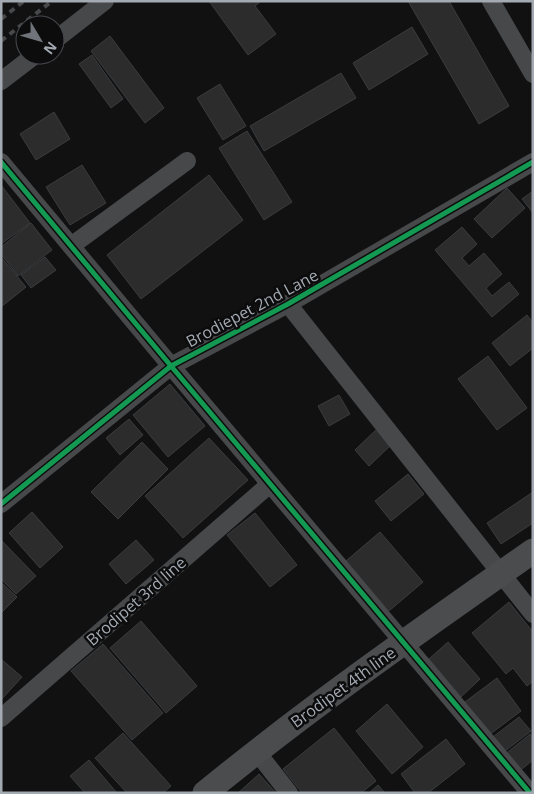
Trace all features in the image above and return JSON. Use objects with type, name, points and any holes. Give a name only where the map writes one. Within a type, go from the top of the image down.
[{"type":"street","points":[[65,32],[105,1]]},
{"type":"street","points":[[491,1],[533,74]]},
{"type":"street","points":[[1,81],[22,65]]},
{"type":"street","points":[[71,246],[187,161]]},
{"type":"street","points":[[1,162],[170,366],[530,793]]},
{"type":"street","name":"Brodiepet 2nd Lane","points":[[1,504],[170,366],[288,304],[533,162]]},
{"type":"street","points":[[288,304],[533,614]]},
{"type":"street","name":"Brodipet 3rd line","points":[[1,718],[270,484]]},
{"type":"street","name":"Brodipet 4th line","points":[[205,793],[256,751],[533,551]]},
{"type":"street","points":[[256,751],[289,793]]},
{"type":"building","points":[[209,1],[261,1],[255,6],[276,34],[248,55]]},
{"type":"building","points":[[408,1],[449,1],[509,106],[479,124]]},
{"type":"building","points":[[412,27],[428,54],[369,90],[353,63]]},
{"type":"building","points":[[110,36],[164,108],[145,123],[91,51]]},
{"type":"building","points":[[92,55],[123,99],[111,108],[79,64]]},
{"type":"building","points":[[341,73],[356,98],[264,151],[250,126]]},
{"type":"building","points":[[220,84],[246,126],[223,140],[197,98]]},
{"type":"building","points":[[54,112],[70,139],[36,160],[20,134]]},
{"type":"building","points":[[247,131],[292,202],[264,220],[219,148]]},
{"type":"building","points":[[82,165],[106,203],[70,225],[46,187]]},
{"type":"building","points":[[209,175],[243,220],[141,299],[107,255]]},
{"type":"building","points":[[1,185],[30,223],[1,244]]},
{"type":"building","points":[[507,188],[525,208],[492,238],[474,219]]},
{"type":"building","points":[[533,191],[533,213],[522,199]]},
{"type":"building","points":[[31,223],[52,250],[18,276],[1,254],[1,247]]},
{"type":"building","points":[[462,227],[477,244],[462,258],[469,266],[484,253],[502,274],[486,288],[492,296],[509,282],[519,294],[492,317],[435,250]]},
{"type":"building","points":[[1,257],[26,287],[1,307]]},
{"type":"building","points":[[45,257],[56,270],[31,288],[21,275]]},
{"type":"building","points":[[527,315],[533,323],[533,348],[510,366],[492,343]]},
{"type":"building","points":[[488,356],[527,408],[497,430],[458,379]]},
{"type":"building","points":[[170,384],[205,426],[168,457],[133,415]]},
{"type":"building","points":[[339,395],[350,414],[329,426],[318,406]]},
{"type":"building","points":[[129,419],[143,435],[120,455],[106,438]]},
{"type":"building","points":[[379,427],[393,443],[369,466],[355,450]]},
{"type":"building","points":[[209,438],[248,480],[183,538],[145,496]]},
{"type":"building","points":[[142,442],[168,469],[118,519],[91,492]]},
{"type":"building","points":[[408,474],[424,494],[391,521],[375,501]]},
{"type":"building","points":[[533,492],[533,523],[501,544],[487,523]]},
{"type":"building","points":[[32,512],[63,547],[40,568],[9,533]]},
{"type":"building","points":[[255,513],[297,565],[270,587],[227,535]]},
{"type":"building","points":[[380,532],[423,582],[383,616],[340,566]]},
{"type":"building","points":[[1,540],[36,576],[16,594],[1,579]]},
{"type":"building","points":[[136,540],[154,560],[126,584],[109,564]]},
{"type":"building","points":[[1,582],[17,597],[1,613]]},
{"type":"building","points":[[509,602],[533,632],[533,681],[527,686],[513,668],[506,674],[472,633]]},
{"type":"building","points":[[141,621],[197,686],[166,713],[110,648]]},
{"type":"building","points":[[448,642],[480,679],[461,697],[429,659]]},
{"type":"building","points":[[103,644],[163,713],[132,740],[71,671]]},
{"type":"building","points":[[1,659],[22,677],[1,700]]},
{"type":"building","points":[[497,678],[521,711],[485,738],[461,705]]},
{"type":"building","points":[[387,704],[423,747],[392,774],[356,731]]},
{"type":"building","points":[[519,717],[531,731],[500,755],[489,740]]},
{"type":"building","points":[[334,728],[376,781],[361,793],[302,793],[283,769]]},
{"type":"building","points":[[123,733],[171,786],[163,793],[127,793],[95,758]]},
{"type":"building","points":[[530,734],[533,738],[533,760],[517,773],[503,756]]},
{"type":"building","points":[[446,739],[465,764],[428,793],[415,793],[401,774]]},
{"type":"building","points":[[89,760],[117,793],[85,793],[70,776]]},
{"type":"building","points":[[259,774],[276,793],[238,793]]},
{"type":"building","points":[[378,785],[385,793],[369,793]]},
{"type":"railway","points":[[1,19],[24,1]]},
{"type":"railway","points":[[1,41],[52,1]]},
{"type":"cycle path","points":[[1,162],[530,793]]},
{"type":"cycle path","points":[[1,504],[171,366],[288,304],[533,162]]}]
